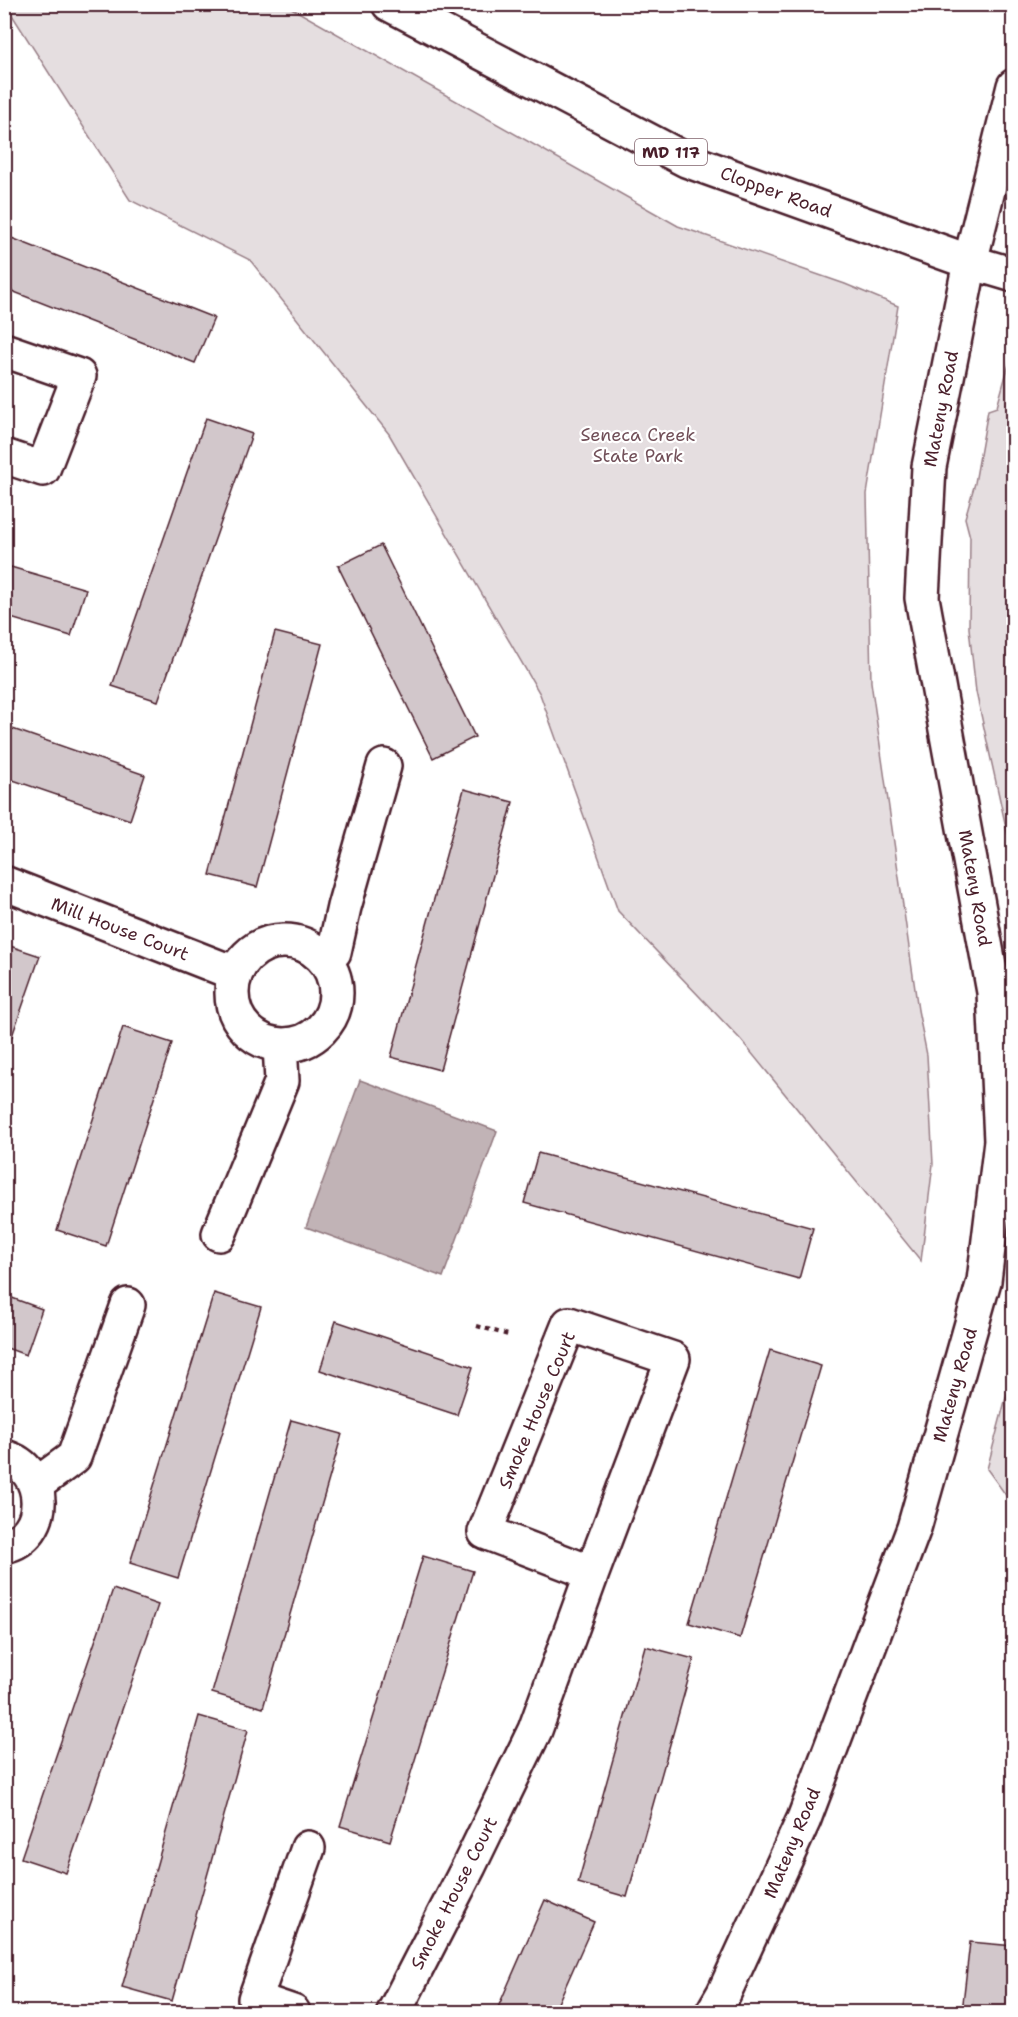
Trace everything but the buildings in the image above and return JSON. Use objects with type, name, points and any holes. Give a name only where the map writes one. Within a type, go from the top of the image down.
[{"type":"street","name":"Clopper Road","points":[[389,4],[686,160],[970,262],[1014,275]]},
{"type":"street","name":"Mateny Road","points":[[713,2013],[804,1819],[914,1528],[984,1281],[1001,1141],[994,992],[922,598],[928,467],[970,262],[1014,86]]},
{"type":"street","points":[[4,350],[79,376],[43,469],[4,456]]},
{"type":"street","points":[[323,958],[334,952],[344,907],[384,766]]},
{"type":"street","name":"Mill House Court","points":[[4,883],[221,968],[237,970]]},
{"type":"street","points":[[288,940],[307,946],[323,958],[333,976],[336,996],[331,1016],[318,1032],[301,1042],[280,1045],[260,1040],[244,1027],[234,1009],[231,989],[237,970],[249,953],[267,943],[288,940]]},
{"type":"street","points":[[219,1234],[282,1081],[280,1045]]},
{"type":"street","points":[[36,1485],[74,1456],[128,1305]]},
{"type":"street","name":"Smoke House Court","points":[[394,2013],[535,1730],[673,1359],[569,1324],[485,1532],[592,1573]]},
{"type":"street","points":[[4,1457],[12,1459],[27,1469],[36,1485],[39,1503],[35,1521],[24,1536],[4,1546]]},
{"type":"street","points":[[293,2013],[255,1999],[308,1848]]},
{"type":"path","points":[[477,1326],[508,1335]]},
{"type":"green space","name":"Seneca Creek State Park","points":[[5,4],[286,5],[678,226],[845,284],[898,306],[867,494],[871,682],[918,1010],[927,1055],[933,1164],[921,1261],[741,1040],[618,911],[540,694],[389,434],[250,260],[130,200]]},
{"type":"green space","points":[[1011,357],[1014,357],[1013,859],[976,692],[969,628],[970,537],[965,518],[975,483],[988,410],[997,407]]},
{"type":"green space","points":[[1013,1371],[1013,1505],[987,1469]]},
{"type":"shaded area","points":[[360,1080],[497,1131],[443,1277],[306,1227]]}]
